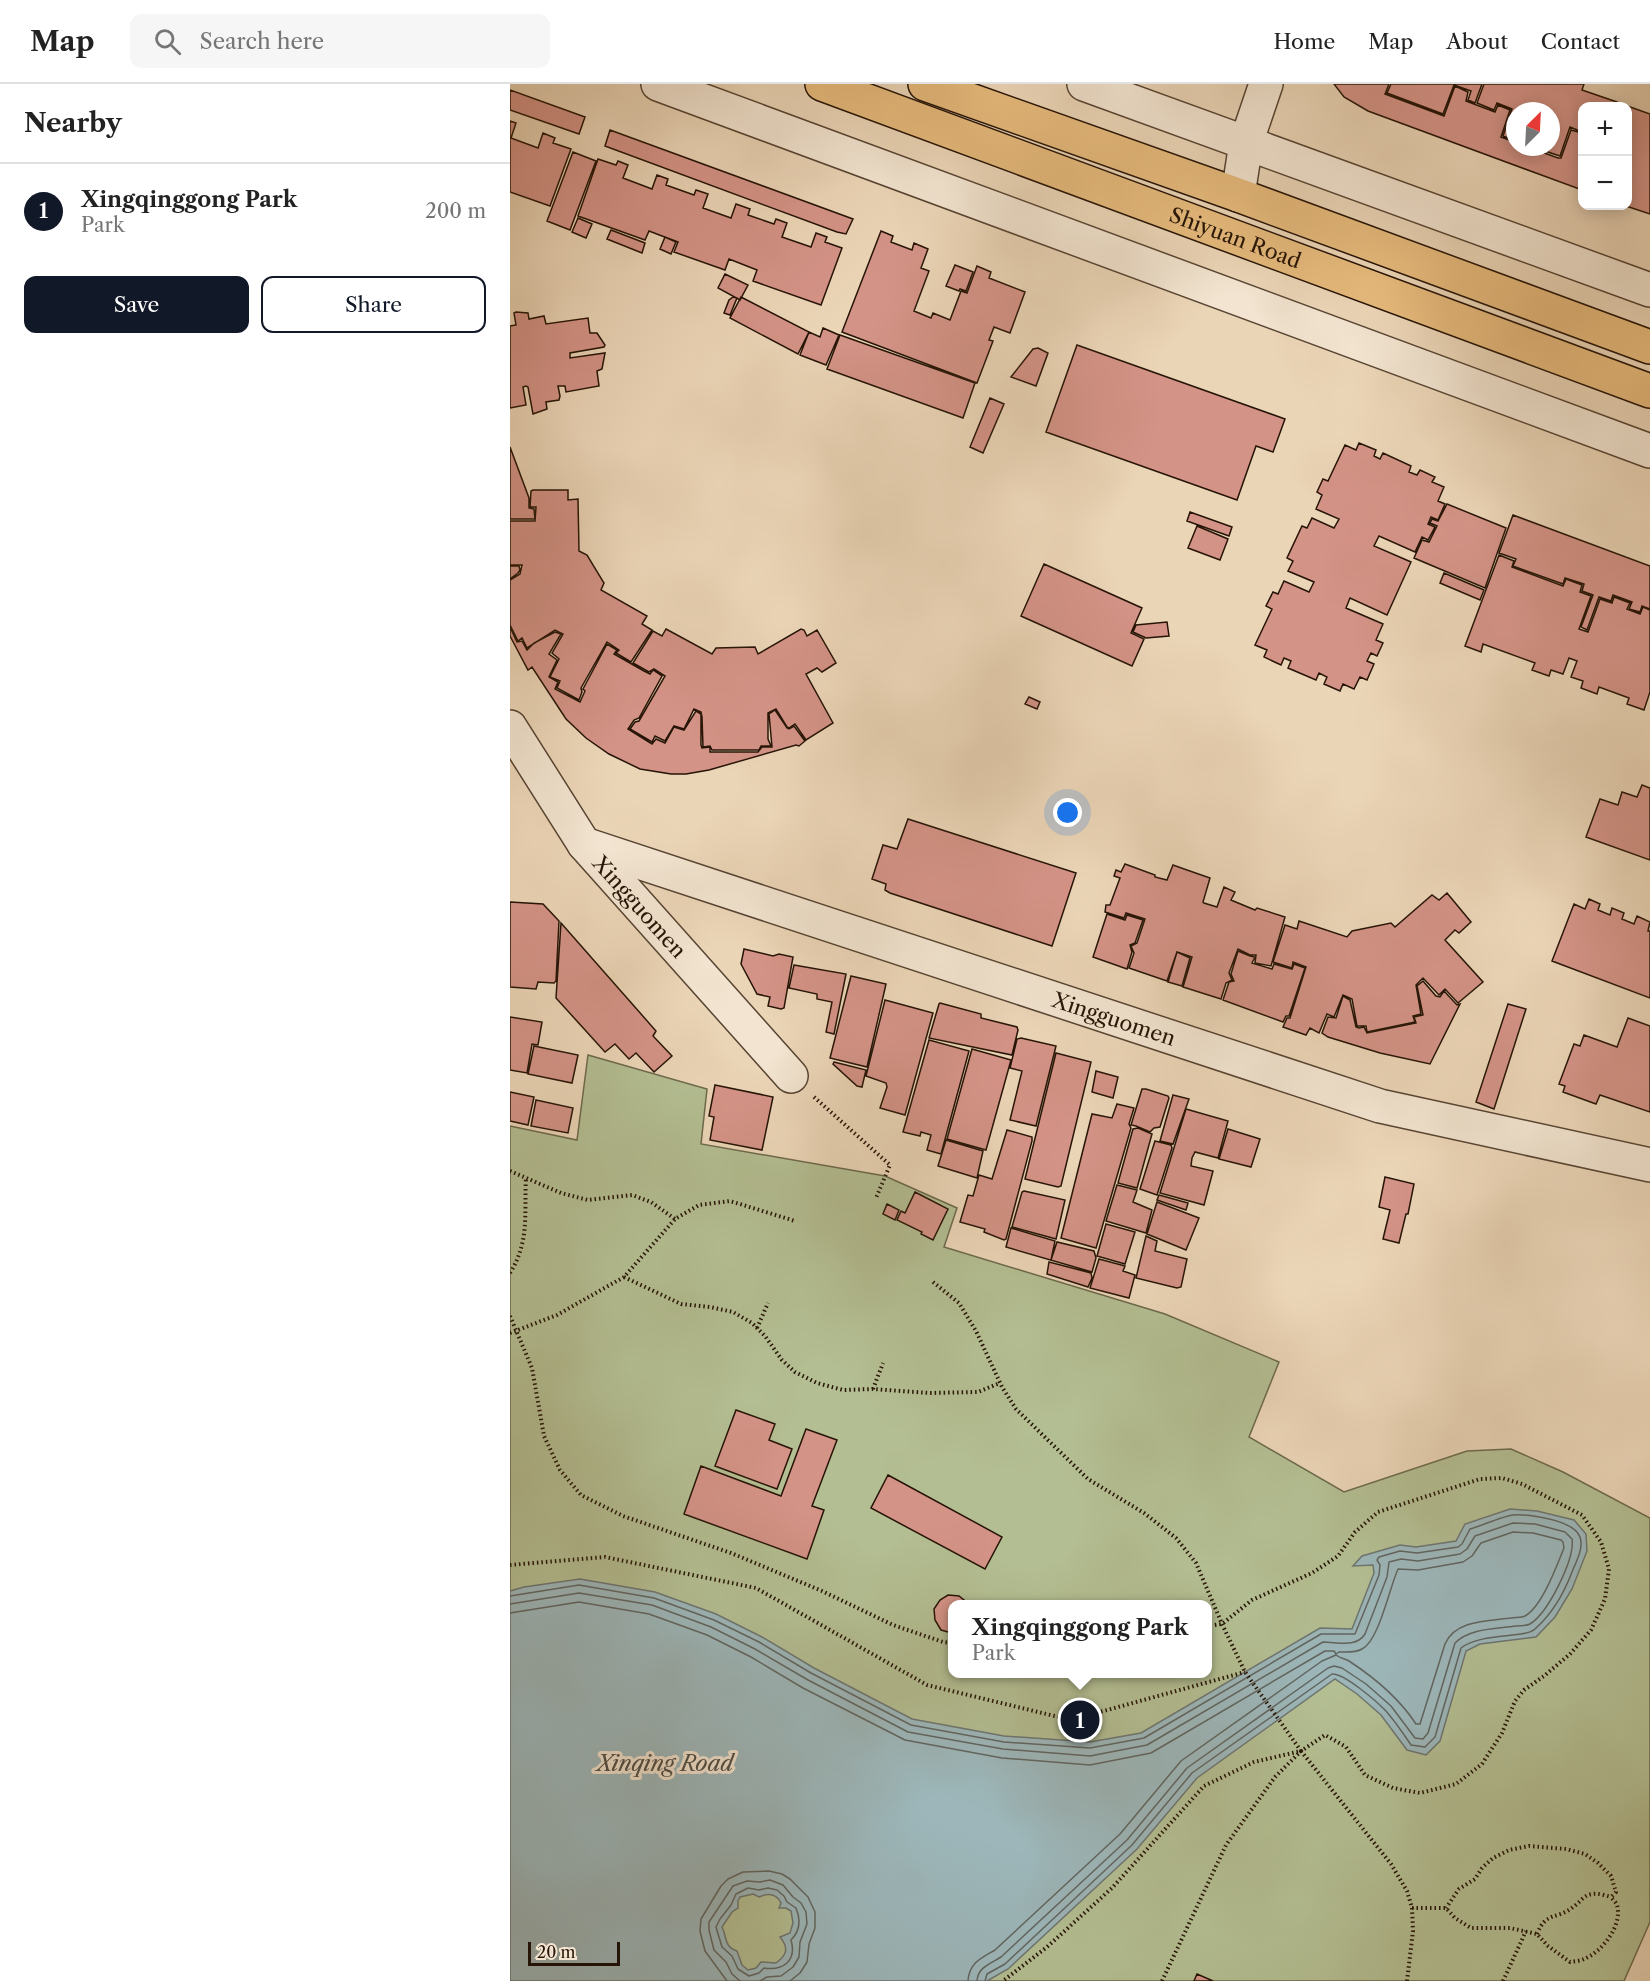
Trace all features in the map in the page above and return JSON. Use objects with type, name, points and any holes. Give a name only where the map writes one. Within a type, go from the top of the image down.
[{"type":"main road","name":"Shiyuan Road","points":[[822,84],[1650,391]]},
{"type":"main road","name":"Shiyuan Road","points":[[926,84],[1238,195],[1650,347]]},
{"type":"street","points":[[658,84],[1650,451]]},
{"type":"street","points":[[1084,84],[1650,290]]},
{"type":"street","points":[[1238,195],[1246,143],[1266,84]]},
{"type":"street","name":"Xingguomen","points":[[510,727],[584,844],[791,1076]]},
{"type":"street","name":"Xingguomen","points":[[584,844],[1380,1106],[1650,1165]]},
{"type":"path","points":[[791,1076],[890,1165],[876,1198]]},
{"type":"path","points":[[510,1171],[561,1193],[588,1200],[632,1195],[651,1202],[675,1219]]},
{"type":"path","points":[[510,1273],[522,1248],[526,1227],[526,1177]]},
{"type":"path","points":[[510,1333],[557,1315],[624,1276],[675,1219],[699,1205],[730,1201],[795,1221]]},
{"type":"path","points":[[624,1276],[681,1304],[710,1306],[734,1312],[752,1323],[765,1336],[782,1360],[795,1372],[817,1383],[843,1389],[954,1393],[978,1392],[1000,1383]]},
{"type":"path","points":[[933,1282],[959,1303],[1016,1409],[1088,1479],[1144,1513],[1176,1538],[1196,1563],[1212,1600]]},
{"type":"path","points":[[757,1328],[768,1303]]},
{"type":"path","points":[[510,1316],[532,1368],[544,1436],[560,1470],[581,1495],[622,1516],[731,1553],[822,1591],[893,1625],[948,1643]]},
{"type":"path","points":[[873,1389],[883,1363]]},
{"type":"path","points":[[1162,1981],[1226,1845],[1275,1777],[1301,1751],[1325,1735],[1346,1748],[1365,1775],[1393,1788],[1420,1793],[1456,1784],[1482,1764],[1502,1733],[1515,1701],[1524,1690],[1544,1677],[1592,1630],[1605,1599],[1609,1569],[1601,1542],[1582,1515],[1522,1484],[1502,1478],[1480,1479],[1378,1512],[1355,1532],[1338,1556],[1312,1573],[1252,1600],[1222,1624],[1212,1625]]},
{"type":"path","points":[[510,1565],[605,1557],[756,1588],[927,1685],[1071,1720],[1245,1672]]},
{"type":"path","points":[[1212,1601],[1245,1672],[1301,1751],[1391,1864],[1407,1891],[1412,1908],[1413,1931],[1407,1981]]},
{"type":"path","points":[[1003,1981],[1047,1947],[1112,1888],[1204,1786],[1254,1762],[1301,1751]]},
{"type":"path","points":[[1446,1908],[1459,1888],[1475,1879],[1482,1868],[1493,1858],[1509,1850],[1529,1846],[1566,1849],[1585,1854],[1611,1876],[1616,1892],[1611,1897]]},
{"type":"path","points":[[1412,1908],[1446,1908],[1455,1918],[1471,1928],[1510,1928],[1537,1934],[1548,1946],[1570,1962],[1584,1959],[1596,1952],[1608,1940],[1616,1925],[1617,1906],[1611,1897],[1600,1893],[1588,1895],[1572,1908],[1549,1916],[1541,1924],[1537,1934]]},
{"type":"path","points":[[1503,1981],[1526,1931]]},
{"type":"green space","points":[[588,1055],[707,1089],[701,1144],[885,1176],[957,1208],[944,1247],[1165,1314],[1279,1362],[1249,1437],[1344,1492],[1467,1451],[1511,1449],[1563,1472],[1650,1518],[1650,1922],[1624,1981],[510,1981],[510,1126],[577,1140]]},
{"type":"water","name":"Xinqing Road","points":[[1510,1509],[1537,1511],[1574,1520],[1586,1534],[1587,1551],[1572,1589],[1555,1617],[1536,1637],[1480,1644],[1466,1651],[1440,1741],[1426,1755],[1407,1750],[1381,1715],[1335,1679],[1197,1778],[1137,1849],[1008,1969],[987,1981],[510,1981],[510,1591],[580,1579],[655,1592],[716,1614],[912,1719],[1004,1736],[1090,1742],[1141,1733],[1320,1628],[1352,1629],[1374,1573],[1373,1565],[1353,1566],[1362,1556],[1400,1545],[1416,1547],[1456,1541],[1465,1524]],"holes":[[[753,1894],[759,1897],[769,1895],[777,1897],[781,1903],[779,1908],[791,1911],[793,1923],[790,1933],[780,1937],[786,1948],[783,1957],[776,1963],[761,1962],[756,1968],[748,1970],[742,1965],[737,1951],[728,1944],[722,1927],[732,1912],[738,1908],[740,1897]]]},
{"type":"building","points":[[1334,84],[1389,84],[1385,94],[1444,116],[1455,86],[1468,92],[1466,101],[1495,112],[1498,105],[1506,108],[1506,122],[1501,137],[1506,139],[1506,156],[1561,158],[1571,130],[1578,132],[1578,189],[1368,111],[1344,97]]},
{"type":"building","points":[[1391,84],[1482,84],[1475,103],[1468,100],[1471,91],[1454,85],[1443,114],[1387,93]]},
{"type":"building","points":[[1484,84],[1584,84],[1582,90],[1617,102],[1578,102],[1578,130],[1570,127],[1560,156],[1560,102],[1506,102],[1506,107],[1497,103],[1494,110],[1477,103]]},
{"type":"building","points":[[510,90],[585,117],[579,134],[510,110]]},
{"type":"building","points":[[1632,107],[1650,114],[1650,214],[1632,208]]},
{"type":"building","points":[[510,121],[516,123],[511,138],[538,148],[543,133],[555,138],[553,143],[571,149],[550,206],[510,192]]},
{"type":"building","points":[[610,130],[853,219],[846,234],[837,232],[605,146]]},
{"type":"building","points":[[573,152],[596,161],[570,230],[547,221]]},
{"type":"building","points":[[598,159],[616,165],[618,161],[628,165],[623,178],[652,189],[657,175],[668,179],[666,185],[694,195],[696,190],[708,194],[703,208],[731,218],[736,204],[750,209],[748,215],[774,224],[776,219],[787,223],[782,237],[811,247],[816,233],[827,237],[825,242],[842,248],[821,305],[753,281],[757,270],[729,259],[725,270],[674,252],[678,242],[649,231],[645,240],[578,216]]},
{"type":"building","points":[[578,218],[592,224],[586,238],[572,232]]},
{"type":"building","points":[[611,230],[645,243],[642,253],[607,239]]},
{"type":"building","points":[[881,231],[893,236],[891,242],[912,250],[914,243],[928,249],[921,268],[929,271],[914,311],[931,318],[933,313],[950,320],[961,291],[967,293],[977,266],[991,272],[989,278],[1025,292],[1010,333],[994,327],[989,340],[993,341],[977,383],[842,332]]},
{"type":"building","points":[[665,237],[676,242],[671,254],[660,249]]},
{"type":"building","points":[[955,265],[973,272],[966,291],[946,286]]},
{"type":"building","points":[[725,274],[748,285],[740,300],[718,288]]},
{"type":"building","points":[[733,297],[737,298],[730,315],[724,313],[729,300]]},
{"type":"building","points":[[741,297],[809,332],[798,354],[730,318]]},
{"type":"building","points":[[514,313],[528,313],[529,319],[544,316],[546,324],[588,318],[590,333],[597,333],[605,345],[570,353],[570,358],[605,353],[602,369],[597,371],[599,386],[566,392],[565,386],[558,386],[559,400],[546,402],[547,409],[533,414],[526,386],[523,387],[526,405],[510,408],[510,326],[516,325]]},
{"type":"building","points":[[823,328],[839,335],[826,365],[800,355],[809,332],[820,337]]},
{"type":"building","points":[[840,335],[975,383],[963,418],[827,369]]},
{"type":"building","points":[[1077,345],[1285,419],[1273,452],[1256,446],[1237,500],[1046,432]]},
{"type":"building","points":[[1038,348],[1048,353],[1036,386],[1011,377],[1033,349]]},
{"type":"building","points":[[990,398],[1004,404],[983,453],[970,447]]},
{"type":"building","points":[[1359,443],[1376,450],[1374,456],[1380,459],[1383,453],[1411,466],[1409,472],[1417,475],[1420,470],[1435,477],[1432,482],[1444,487],[1438,501],[1445,504],[1438,520],[1431,517],[1428,524],[1435,527],[1428,540],[1422,537],[1415,552],[1379,536],[1374,546],[1411,562],[1387,615],[1350,598],[1346,608],[1383,624],[1376,640],[1383,643],[1377,656],[1371,653],[1367,661],[1374,664],[1367,680],[1360,677],[1354,689],[1343,684],[1340,691],[1324,684],[1327,677],[1319,673],[1316,680],[1288,668],[1291,661],[1284,658],[1281,665],[1264,657],[1267,650],[1255,645],[1272,609],[1266,606],[1273,592],[1278,594],[1284,581],[1309,592],[1314,582],[1288,571],[1293,561],[1287,558],[1302,526],[1307,528],[1312,518],[1334,528],[1339,519],[1316,509],[1322,495],[1317,492],[1323,479],[1328,481],[1345,445],[1356,450]]},
{"type":"building","points":[[510,447],[529,498],[529,508],[534,509],[535,519],[510,519]]},
{"type":"building","points":[[533,490],[568,490],[568,500],[578,499],[579,551],[587,555],[604,583],[601,590],[647,616],[642,624],[652,630],[631,662],[616,653],[619,650],[607,642],[581,688],[579,700],[557,688],[560,681],[550,677],[559,659],[552,653],[563,634],[555,630],[527,648],[522,638],[518,641],[510,625],[510,580],[520,574],[522,565],[510,565],[510,521],[535,521],[536,507],[530,507]]},
{"type":"building","points":[[1447,504],[1506,528],[1485,588],[1414,558],[1422,540],[1429,542],[1437,526],[1430,523],[1432,519],[1438,521]]},
{"type":"building","points":[[1190,512],[1232,527],[1229,536],[1187,521]]},
{"type":"building","points":[[1513,515],[1650,566],[1650,609],[1642,606],[1640,612],[1629,609],[1632,602],[1613,595],[1611,601],[1599,597],[1587,630],[1581,627],[1593,595],[1582,591],[1584,584],[1565,578],[1563,584],[1513,566],[1516,559],[1499,553]]},
{"type":"building","points":[[1197,526],[1228,539],[1220,560],[1188,548]]},
{"type":"building","points":[[1499,555],[1514,561],[1512,567],[1563,586],[1566,579],[1582,585],[1580,592],[1591,596],[1579,629],[1588,632],[1600,599],[1612,603],[1614,597],[1630,603],[1627,609],[1640,614],[1643,607],[1650,610],[1650,692],[1644,710],[1627,704],[1629,698],[1599,687],[1597,694],[1581,688],[1583,681],[1571,677],[1577,661],[1569,658],[1563,674],[1551,670],[1549,676],[1532,670],[1535,663],[1483,644],[1481,652],[1465,646]]},
{"type":"building","points":[[1044,564],[1142,608],[1131,633],[1144,639],[1132,666],[1021,616]]},
{"type":"building","points":[[510,566],[519,566],[520,570],[510,579]]},
{"type":"building","points":[[1444,573],[1484,590],[1480,600],[1440,583]]},
{"type":"building","points":[[1167,622],[1169,636],[1146,638],[1133,632],[1136,625]]},
{"type":"building","points":[[510,627],[517,642],[522,641],[527,650],[534,643],[555,632],[561,634],[549,654],[557,660],[549,677],[558,682],[555,689],[580,702],[585,691],[583,689],[607,644],[617,650],[614,654],[650,674],[653,670],[662,676],[639,718],[634,720],[628,729],[652,744],[656,739],[665,743],[674,727],[684,730],[696,711],[701,714],[702,748],[710,747],[710,752],[758,752],[762,747],[772,747],[769,714],[775,710],[787,728],[794,726],[805,741],[799,746],[686,774],[640,769],[609,754],[586,738],[566,719],[532,667],[528,670],[510,636]]},
{"type":"building","points":[[666,629],[712,654],[716,648],[755,647],[758,654],[801,629],[807,636],[817,630],[836,663],[822,672],[817,668],[806,674],[833,723],[806,740],[795,724],[787,727],[776,709],[768,713],[768,739],[771,746],[761,746],[759,750],[712,750],[710,746],[703,747],[701,712],[694,709],[684,729],[674,726],[665,741],[655,736],[652,742],[630,729],[635,722],[639,721],[665,676],[654,669],[649,672],[633,663],[653,631],[662,636]]},
{"type":"building","points":[[1029,697],[1040,702],[1037,709],[1025,704]]},
{"type":"building","points":[[1642,785],[1650,788],[1650,860],[1586,837],[1600,799],[1618,805],[1622,792],[1637,797]]},
{"type":"building","points":[[908,819],[1076,873],[1052,946],[890,893],[885,890],[886,884],[872,879],[883,845],[897,849]]},
{"type":"building","points":[[1125,864],[1167,880],[1173,865],[1210,878],[1204,903],[1217,907],[1224,887],[1235,892],[1231,900],[1255,910],[1257,908],[1285,917],[1271,966],[1255,963],[1256,955],[1250,955],[1238,949],[1229,973],[1232,980],[1226,983],[1221,999],[1183,987],[1192,957],[1177,952],[1167,981],[1129,968],[1134,953],[1131,946],[1137,943],[1145,919],[1126,913],[1124,918],[1105,912],[1106,905],[1110,905],[1120,878],[1114,876],[1116,870],[1121,872]]},
{"type":"building","points":[[1447,893],[1471,922],[1459,933],[1455,930],[1445,940],[1483,982],[1458,1003],[1445,989],[1439,995],[1423,978],[1416,985],[1421,1014],[1413,1016],[1415,1022],[1367,1032],[1366,1026],[1357,1026],[1352,999],[1343,995],[1334,1017],[1327,1014],[1319,1033],[1310,1028],[1306,1035],[1283,1027],[1287,1018],[1290,1018],[1306,967],[1293,962],[1292,968],[1273,962],[1285,925],[1297,929],[1299,921],[1347,937],[1352,931],[1391,923],[1395,927],[1432,895],[1439,900]]},
{"type":"building","points":[[1589,899],[1600,904],[1598,910],[1610,915],[1612,908],[1624,913],[1622,919],[1634,924],[1637,916],[1650,922],[1648,931],[1650,931],[1650,998],[1552,961],[1574,904],[1585,909]]},
{"type":"building","points":[[510,902],[543,904],[559,921],[556,981],[554,983],[538,982],[536,989],[510,987]]},
{"type":"building","points":[[1107,914],[1125,920],[1127,915],[1143,920],[1135,943],[1130,945],[1132,952],[1127,969],[1093,957]]},
{"type":"building","points":[[561,923],[656,1031],[653,1036],[672,1056],[654,1072],[636,1053],[629,1059],[615,1044],[605,1052],[556,998]]},
{"type":"building","points":[[744,949],[773,956],[779,954],[793,957],[784,1008],[768,1006],[770,997],[757,994],[741,964]]},
{"type":"building","points":[[1238,951],[1255,957],[1252,963],[1272,969],[1274,964],[1292,969],[1294,964],[1305,968],[1289,1016],[1286,1016],[1283,1022],[1223,1000],[1229,982],[1234,981],[1231,974]]},
{"type":"building","points":[[1177,952],[1190,958],[1182,986],[1168,982]]},
{"type":"building","points":[[794,965],[846,974],[834,1034],[826,1032],[832,1002],[817,999],[817,994],[789,988]]},
{"type":"building","points":[[851,976],[886,984],[867,1067],[830,1058]]},
{"type":"building","points":[[1423,981],[1436,996],[1440,997],[1444,991],[1457,1005],[1460,1004],[1430,1064],[1380,1053],[1328,1037],[1322,1033],[1328,1017],[1336,1018],[1343,996],[1350,1000],[1356,1027],[1364,1027],[1367,1033],[1416,1023],[1414,1017],[1423,1015],[1417,986]]},
{"type":"building","points":[[885,1000],[933,1013],[905,1115],[880,1108],[887,1087],[886,1083],[866,1076]]},
{"type":"building","points":[[940,1003],[981,1014],[981,1018],[1017,1027],[1012,1055],[929,1038]]},
{"type":"building","points":[[1508,1004],[1526,1009],[1494,1109],[1476,1102]]},
{"type":"building","points":[[510,1017],[542,1022],[538,1045],[532,1044],[527,1073],[510,1070]]},
{"type":"building","points":[[1628,1018],[1650,1026],[1650,1112],[1600,1095],[1596,1104],[1563,1092],[1565,1086],[1559,1084],[1574,1044],[1580,1046],[1584,1035],[1617,1047]]},
{"type":"building","points":[[1017,1039],[1056,1046],[1036,1126],[1010,1120],[1022,1071],[1010,1068]]},
{"type":"building","points":[[929,1040],[969,1051],[941,1154],[927,1150],[931,1135],[921,1132],[920,1136],[903,1132]]},
{"type":"building","points":[[534,1046],[578,1055],[572,1083],[528,1074]]},
{"type":"building","points":[[972,1049],[1011,1060],[986,1150],[947,1139]]},
{"type":"building","points":[[1056,1053],[1091,1062],[1061,1186],[1058,1187],[1025,1179]]},
{"type":"building","points":[[834,1062],[866,1070],[862,1087],[857,1086],[833,1064]]},
{"type":"building","points":[[1096,1071],[1118,1077],[1113,1098],[1092,1092]]},
{"type":"building","points":[[715,1085],[773,1097],[762,1150],[710,1140],[714,1117],[709,1116]]},
{"type":"building","points":[[1142,1089],[1169,1098],[1160,1127],[1150,1132],[1131,1125]]},
{"type":"building","points":[[510,1092],[534,1097],[528,1125],[510,1121]]},
{"type":"building","points":[[1173,1095],[1189,1099],[1173,1144],[1160,1141]]},
{"type":"building","points":[[536,1100],[573,1108],[568,1133],[531,1126]]},
{"type":"building","points":[[1117,1104],[1134,1108],[1129,1124],[1131,1128],[1096,1248],[1061,1238],[1092,1114],[1112,1118]]},
{"type":"building","points":[[1186,1109],[1228,1121],[1218,1158],[1195,1152],[1192,1158],[1191,1166],[1213,1171],[1204,1205],[1160,1193]]},
{"type":"building","points":[[1138,1128],[1152,1134],[1137,1188],[1118,1183],[1133,1129]]},
{"type":"building","points":[[1228,1129],[1260,1139],[1251,1167],[1219,1159]]},
{"type":"building","points":[[1007,1130],[1032,1137],[1032,1141],[1004,1240],[984,1232],[985,1229],[960,1222],[968,1195],[973,1196],[979,1175],[992,1179]]},
{"type":"building","points":[[946,1140],[983,1151],[977,1178],[938,1166]]},
{"type":"building","points":[[1155,1141],[1171,1145],[1172,1148],[1157,1195],[1140,1189]]},
{"type":"building","points":[[1385,1177],[1414,1184],[1399,1243],[1383,1239],[1390,1210],[1379,1207]]},
{"type":"building","points":[[1117,1185],[1137,1190],[1133,1202],[1152,1210],[1146,1233],[1106,1221]]},
{"type":"building","points":[[1024,1191],[1065,1200],[1056,1239],[1012,1227]]},
{"type":"building","points":[[915,1192],[948,1209],[933,1240],[897,1220],[901,1211],[905,1213]]},
{"type":"building","points":[[1159,1195],[1188,1203],[1186,1210],[1157,1200]]},
{"type":"building","points":[[1157,1202],[1199,1218],[1186,1250],[1147,1234]]},
{"type":"building","points":[[887,1204],[899,1210],[895,1220],[883,1214]]},
{"type":"building","points":[[1106,1224],[1135,1232],[1125,1264],[1097,1256]]},
{"type":"building","points":[[1011,1228],[1055,1241],[1051,1260],[1057,1242],[1094,1251],[1096,1258],[1092,1272],[1006,1247]]},
{"type":"building","points":[[1146,1236],[1157,1241],[1155,1251],[1187,1259],[1181,1287],[1136,1278]]},
{"type":"building","points":[[1099,1259],[1125,1266],[1123,1271],[1135,1275],[1129,1298],[1090,1288]]},
{"type":"building","points":[[1049,1262],[1091,1273],[1092,1278],[1088,1287],[1047,1274]]},
{"type":"building","points":[[736,1410],[775,1424],[769,1440],[792,1449],[777,1489],[715,1466]]},
{"type":"building","points":[[806,1429],[837,1440],[812,1506],[824,1510],[807,1559],[684,1514],[701,1466],[781,1496]]},
{"type":"building","points":[[888,1475],[1002,1537],[985,1569],[871,1508]]},
{"type":"building","points":[[948,1595],[959,1596],[964,1600],[948,1600],[948,1632],[941,1630],[935,1620],[934,1609],[940,1600]]},
{"type":"building","points":[[1197,1974],[1213,1981],[1194,1981]]},
{"type":"place","name":"Xingqinggong Park","points":[[1080,1720]]}]
